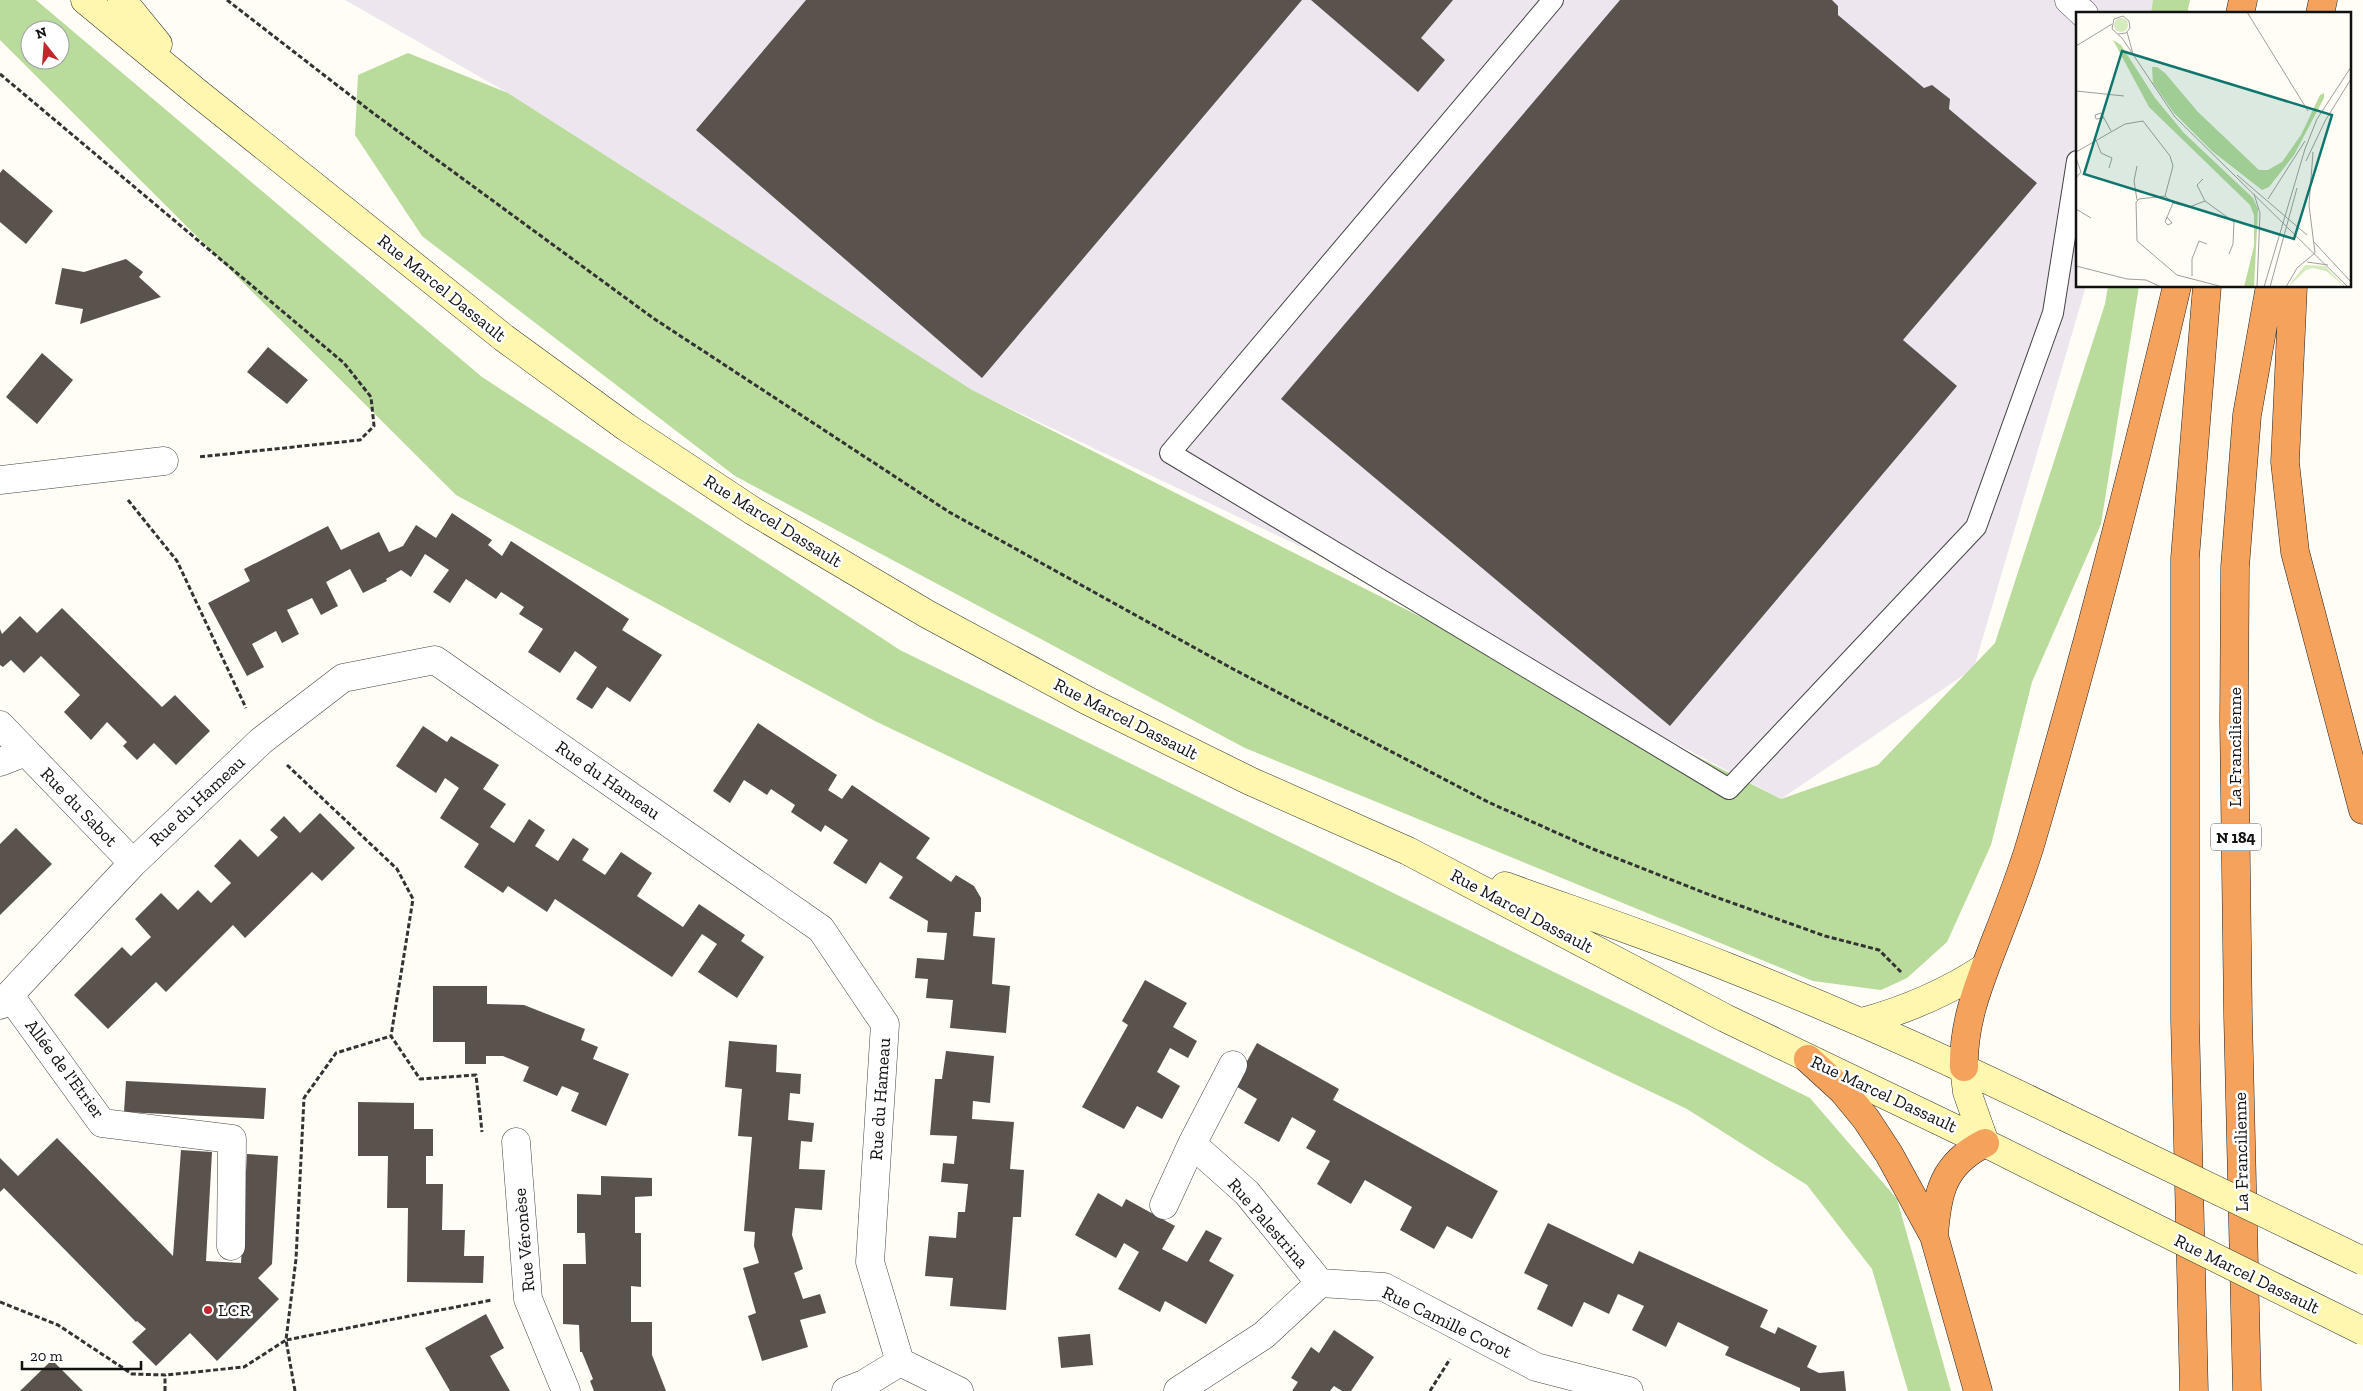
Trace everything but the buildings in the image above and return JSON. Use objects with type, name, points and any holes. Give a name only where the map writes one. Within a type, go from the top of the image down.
[{"type":"highway","points":[[1964,1067],[1965,1030],[1984,968],[2024,864],[2080,676],[2136,463],[2177,288]]},
{"type":"highway","name":"N 184","points":[[2194,1391],[2185,1020],[2185,558],[2207,288]]},
{"type":"highway","name":"La Francilienne","points":[[2247,1391],[2238,1016],[2234,721],[2236,567],[2248,415],[2270,288]]},
{"type":"highway","points":[[2293,288],[2285,462],[2289,515],[2295,552],[2363,810]]},
{"type":"highway","points":[[1808,1058],[1842,1091],[1866,1119],[1889,1154],[1934,1236],[1978,1391]]},
{"type":"highway","points":[[1934,1236],[1937,1202],[1952,1167],[1968,1152],[1985,1143]]},
{"type":"street","name":"Rue Marcel Dassault","points":[[85,0],[199,94],[504,338],[626,427],[753,510],[927,614],[1088,701],[1250,781],[1408,851],[1724,1018],[1985,1143],[2363,1331]]},
{"type":"street","name":"Rue Marcel Dassault","points":[[122,0],[199,94]]},
{"type":"street","points":[[2069,0],[2082,12]]},
{"type":"street","points":[[0,480],[164,461]]},
{"type":"street","name":"Rue du Hameau","points":[[5,1001],[133,863],[262,741],[343,678],[435,660],[821,928],[885,1024],[870,1262],[900,1362]]},
{"type":"street","name":"Rue du Sabot","points":[[0,725],[133,863]]},
{"type":"street","name":"Rue du Sabot","points":[[0,762],[26,752]]},
{"type":"street","name":"Rue Marcel Dassault","points":[[1408,851],[1728,967],[1862,1022],[1964,1067],[2363,1262]]},
{"type":"street","points":[[1862,1022],[1922,1002],[1961,983],[1984,968]]},
{"type":"street","name":"Allée de l'Etrier","points":[[5,1001],[102,1123],[232,1139],[231,1246]]},
{"type":"street","points":[[1164,1205],[1192,1144],[1233,1065]]},
{"type":"street","points":[[1964,1067],[1967,1092],[1985,1143]]},
{"type":"street","name":"Rue Véronèse","points":[[516,1142],[528,1299],[566,1391]]},
{"type":"street","name":"Rue Palestrina","points":[[1192,1144],[1247,1193],[1320,1283]]},
{"type":"street","points":[[1178,1391],[1182,1391],[1264,1335],[1320,1283]]},
{"type":"street","name":"Rue Camille Corot","points":[[1320,1283],[1384,1287],[1536,1367],[1629,1391]]},
{"type":"street","points":[[846,1391],[864,1384],[900,1362],[959,1391]]},
{"type":"lane","points":[[1553,0],[1170,452],[1729,789],[1976,527],[2053,313],[2076,167]]},
{"type":"path","points":[[227,0],[373,113],[653,318],[949,512],[1233,669],[1488,802],[1593,849],[1710,895],[1825,936],[1879,950],[1893,962],[1903,975]]},
{"type":"path","points":[[0,74],[344,363],[371,397],[374,426],[360,440],[164,461]]},
{"type":"path","points":[[102,468],[177,561],[262,741],[397,869],[413,900],[392,1036],[420,1079],[476,1074],[483,1136]]},
{"type":"path","points":[[295,1391],[286,1340],[296,1259],[304,1098],[336,1053],[392,1036]]},
{"type":"path","points":[[0,1302],[58,1325],[132,1374],[165,1375],[244,1366],[286,1340],[528,1294]]},
{"type":"path","points":[[165,1375],[165,1391]]},
{"type":"shaded area","points":[[345,0],[2169,0],[2166,12],[2076,12],[2076,288],[2085,288],[1974,668],[1781,799],[1329,560],[971,390],[508,93]]},
{"type":"green space","points":[[0,0],[36,0],[60,20],[20,20],[20,60],[0,40]]},
{"type":"green space","points":[[2153,0],[2190,0],[2187,12],[2151,12]]},
{"type":"green space","points":[[70,29],[482,377],[900,650],[1810,1098],[1897,1199],[1951,1391],[1908,1391],[1872,1269],[1807,1185],[1687,1109],[875,721],[456,495],[30,70],[70,70]]},
{"type":"green space","points":[[408,53],[508,93],[972,390],[1781,799],[1878,765],[1995,643],[2105,304],[2108,288],[2139,288],[2101,524],[2032,682],[1991,845],[1947,942],[1907,978],[1881,990],[1813,981],[1245,748],[735,476],[422,236],[355,135],[358,75]]},
{"type":"place","name":"LCR","points":[[208,1310]]}]
